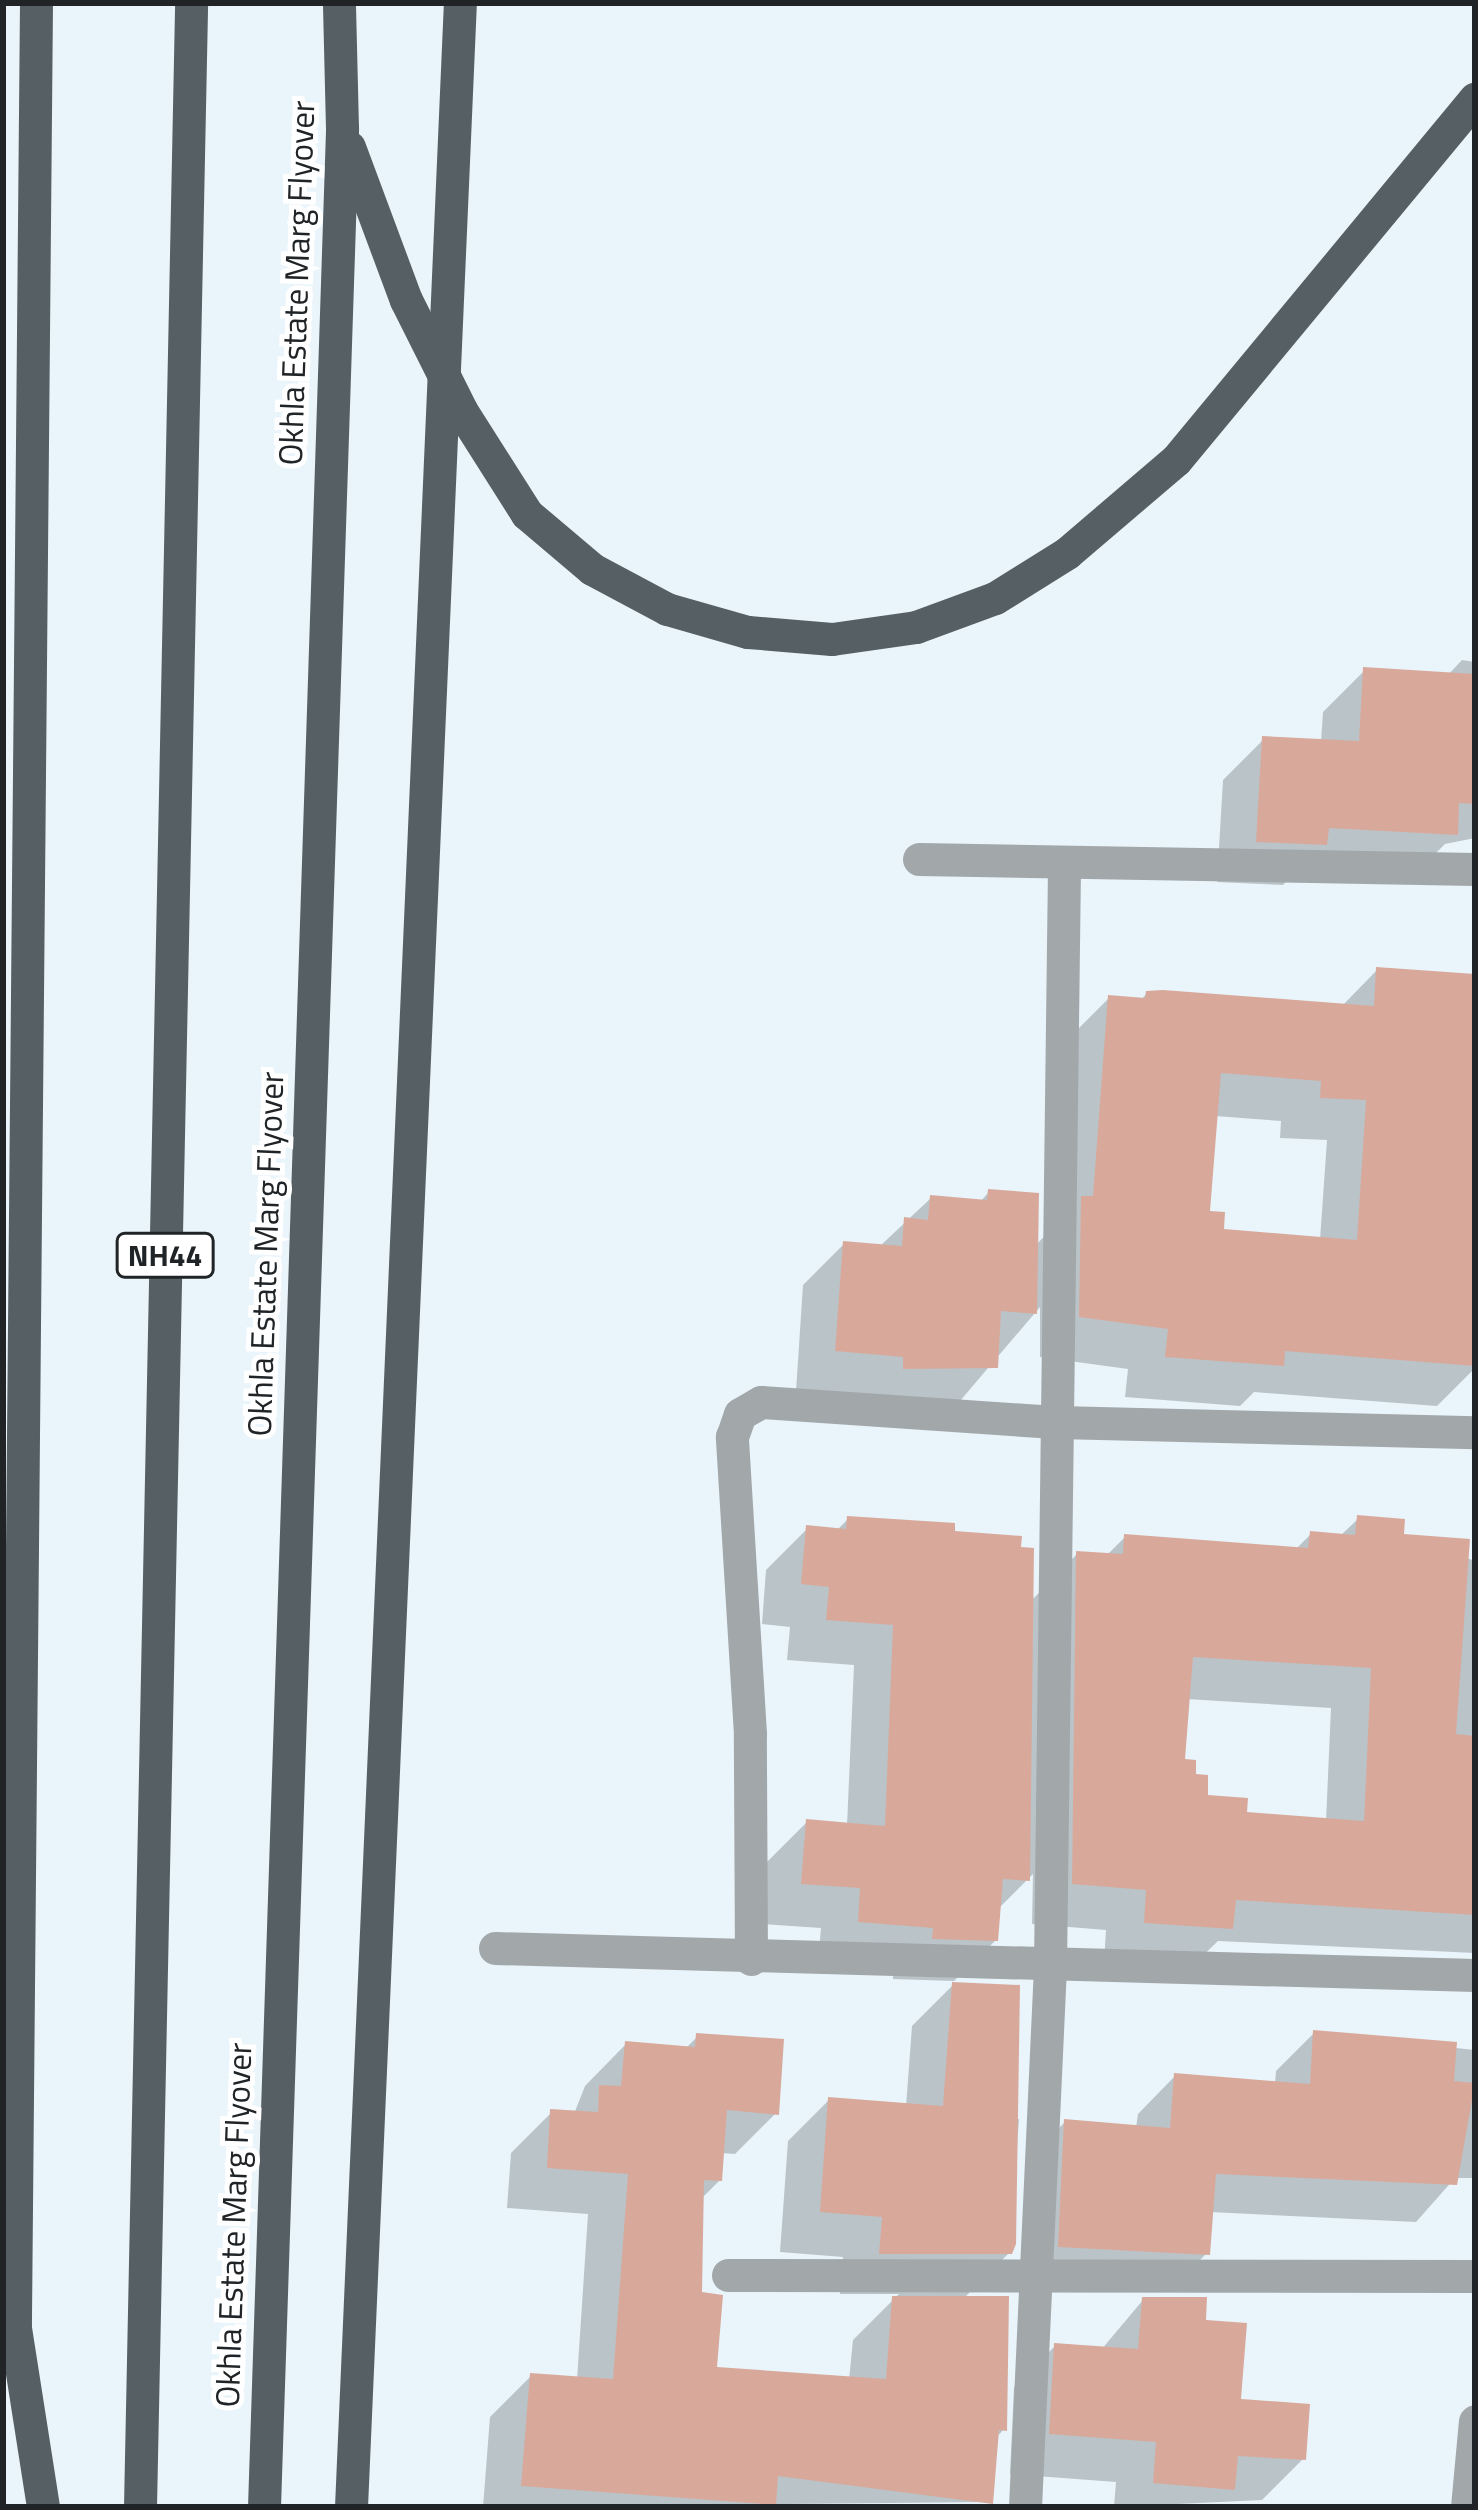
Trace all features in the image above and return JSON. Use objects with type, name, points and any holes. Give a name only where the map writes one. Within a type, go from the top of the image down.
[{"type":"highway","points":[[25,3],[37,62]]},
{"type":"highway","points":[[36,3],[14,2328],[43,2507]]},
{"type":"highway","name":"NH44","points":[[140,2507],[190,3]]},
{"type":"highway","name":"Okhla Estate Marg Flyover","points":[[264,2507],[342,128],[339,3]]},
{"type":"highway","points":[[350,2507],[460,3]]},
{"type":"highway","points":[[342,128],[406,300],[461,410],[527,514],[592,569],[667,609],[748,632],[832,639],[916,627],[995,598],[1066,553],[1176,460],[1475,99]]},
{"type":"street","points":[[919,859],[1475,868]]},
{"type":"street","points":[[1025,2507],[1041,2280],[1050,1966],[1064,862]]},
{"type":"street","points":[[751,1959],[750,1734],[732,1437],[740,1414],[761,1402],[1058,1422],[1475,1432]]},
{"type":"street","points":[[495,1948],[751,1959],[1475,1976]]},
{"type":"street","points":[[728,2276],[1041,2280],[1475,2276]]},
{"type":"street","points":[[1467,2507],[1475,2421]]},
{"type":"building","points":[[1363,667],[1475,674],[1475,804],[1459,803],[1458,835],[1329,828],[1327,845],[1256,842],[1262,736],[1359,741]]},
{"type":"building","points":[[1376,967],[1475,974],[1475,1366],[1285,1351],[1284,1366],[1165,1357],[1168,1329],[1079,1317],[1081,1196],[1093,1196],[1108,995],[1145,998],[1146,991],[1163,990],[1374,1006]],"holes":[[[1221,1073],[1321,1081],[1320,1098],[1366,1100],[1357,1240],[1224,1229],[1225,1212],[1210,1211]]]},
{"type":"building","points":[[988,1189],[1039,1193],[1037,1314],[1001,1311],[998,1368],[903,1369],[903,1357],[835,1351],[843,1241],[902,1246],[904,1217],[928,1220],[930,1195],[987,1200]]},
{"type":"building","points":[[1357,1515],[1405,1519],[1404,1534],[1470,1539],[1456,1734],[1475,1736],[1475,1915],[1236,1900],[1233,1929],[1144,1923],[1146,1890],[1072,1884],[1076,1551],[1123,1554],[1124,1534],[1308,1548],[1310,1531],[1355,1535]],"holes":[[[1193,1657],[1371,1668],[1364,1821],[1247,1812],[1248,1798],[1208,1795],[1208,1775],[1196,1774],[1196,1760],[1185,1759]]]},
{"type":"building","points":[[847,1516],[955,1523],[955,1531],[1022,1536],[1021,1547],[1034,1548],[1030,1881],[1003,1879],[998,1941],[932,1939],[933,1928],[858,1922],[860,1888],[801,1884],[806,1819],[885,1826],[893,1625],[826,1620],[829,1587],[801,1584],[806,1525],[846,1529]]},
{"type":"building","points":[[952,1982],[1020,1985],[1016,2244],[1012,2254],[879,2254],[882,2217],[820,2212],[828,2097],[943,2106]]},
{"type":"building","points":[[1313,2030],[1457,2042],[1454,2081],[1475,2083],[1457,2185],[1216,2174],[1210,2255],[1058,2247],[1064,2119],[1170,2128],[1174,2073],[1310,2084]]},
{"type":"building","points":[[696,2033],[784,2039],[779,2115],[727,2110],[722,2181],[704,2180],[702,2292],[723,2295],[717,2367],[886,2379],[892,2296],[1009,2296],[1007,2431],[999,2430],[993,2504],[778,2476],[776,2505],[521,2486],[530,2373],[613,2379],[628,2174],[547,2168],[550,2109],[598,2112],[599,2085],[621,2086],[625,2041],[695,2047]]},
{"type":"building","points":[[1142,2297],[1207,2297],[1206,2320],[1247,2323],[1241,2399],[1310,2404],[1306,2460],[1238,2456],[1235,2490],[1153,2483],[1156,2442],[1049,2434],[1054,2343],[1138,2349]]}]
